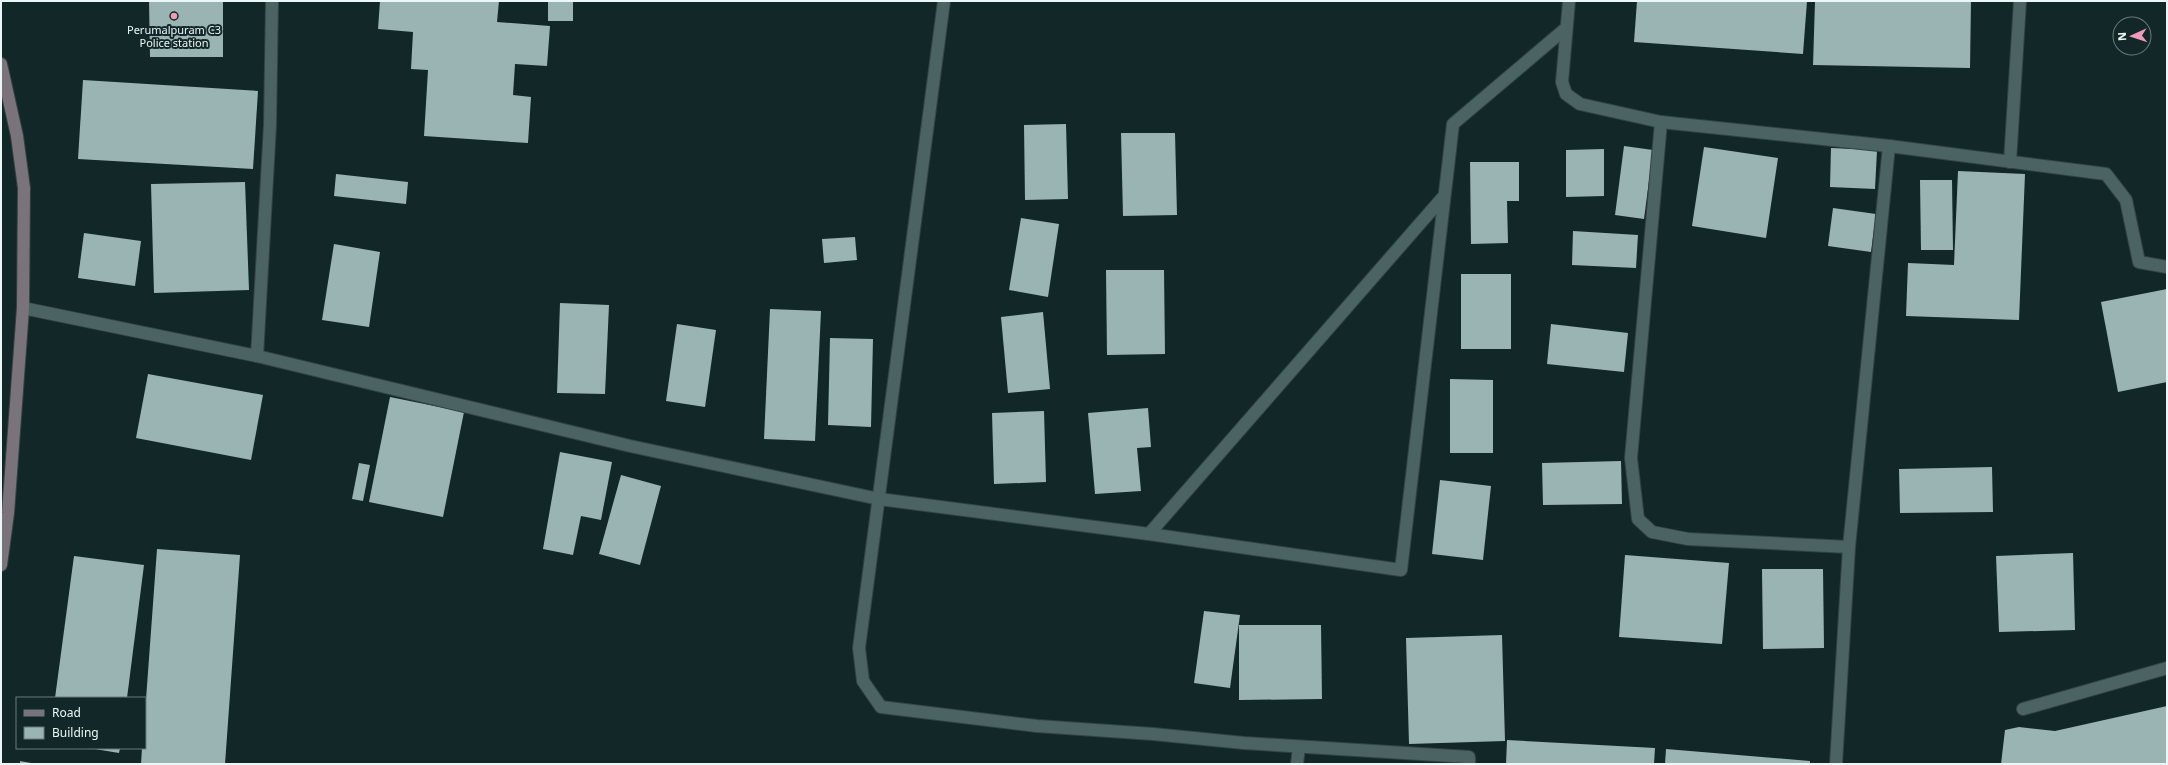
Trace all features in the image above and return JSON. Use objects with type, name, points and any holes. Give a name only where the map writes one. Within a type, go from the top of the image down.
[{"type":"street","points":[[257,356],[270,125],[272,1]]},
{"type":"street","points":[[944,1],[858,648],[863,681],[881,707],[1037,726],[1299,747],[1469,757],[1469,764]]},
{"type":"street","points":[[1569,1],[1565,29],[1562,82],[1566,94],[1580,104],[1661,122],[1889,146],[2106,174],[2126,200],[2139,262],[2167,267]]},
{"type":"street","points":[[2010,162],[2020,1]]},
{"type":"street","points":[[23,308],[257,356],[630,446],[879,499],[1149,534],[1401,570],[1453,124],[1565,29]]},
{"type":"street","points":[[1,64],[17,136],[24,188],[23,308],[8,513],[1,565]]},
{"type":"street","points":[[1661,122],[1631,458],[1638,519],[1652,532],[1688,538],[1849,547]]},
{"type":"street","points":[[1836,764],[1849,547],[1889,146]]},
{"type":"street","points":[[1149,534],[1444,196]]},
{"type":"street","points":[[2023,709],[2167,668]]},
{"type":"street","points":[[1297,764],[1299,747]]},
{"type":"building","points":[[149,1],[223,1],[223,57],[150,57]]},
{"type":"building","points":[[380,1],[499,1],[497,22],[550,26],[547,66],[515,64],[513,95],[531,97],[528,143],[424,136],[428,70],[411,69],[413,32],[378,29]]},
{"type":"building","points":[[548,1],[573,1],[573,21],[548,21]]},
{"type":"building","points":[[1637,1],[1807,1],[1803,54],[1634,42]]},
{"type":"building","points":[[1815,1],[1971,1],[1970,68],[1813,65]]},
{"type":"building","points":[[83,80],[258,91],[253,169],[78,159]]},
{"type":"building","points":[[1066,124],[1068,199],[1025,200],[1024,125]]},
{"type":"building","points":[[1121,133],[1175,133],[1177,215],[1123,216]]},
{"type":"building","points":[[1624,146],[1653,150],[1644,219],[1615,215]]},
{"type":"building","points":[[1704,147],[1778,158],[1766,238],[1692,226]]},
{"type":"building","points":[[1831,148],[1877,150],[1875,189],[1830,187]]},
{"type":"building","points":[[1604,149],[1604,196],[1566,197],[1566,150]]},
{"type":"building","points":[[1470,162],[1519,162],[1519,201],[1507,201],[1508,243],[1471,244]]},
{"type":"building","points":[[1958,171],[2025,174],[2019,320],[1906,316],[1908,263],[1954,265]]},
{"type":"building","points":[[336,174],[408,182],[406,204],[334,196]]},
{"type":"building","points":[[1920,180],[1952,180],[1953,250],[1921,250]]},
{"type":"building","points":[[245,182],[249,290],[154,293],[151,184]]},
{"type":"building","points":[[1833,208],[1876,214],[1871,252],[1828,246]]},
{"type":"building","points":[[1021,218],[1059,224],[1048,297],[1009,290]]},
{"type":"building","points":[[1573,231],[1638,235],[1636,268],[1572,265]]},
{"type":"building","points":[[84,233],[141,241],[135,286],[78,278]]},
{"type":"building","points":[[855,237],[857,260],[824,263],[822,239]]},
{"type":"building","points":[[334,244],[380,252],[369,327],[322,320]]},
{"type":"building","points":[[1106,270],[1164,270],[1165,354],[1107,355]]},
{"type":"building","points":[[1461,274],[1511,274],[1511,349],[1461,349]]},
{"type":"building","points":[[2167,289],[2167,382],[2118,392],[2101,302]]},
{"type":"building","points":[[560,303],[609,305],[605,394],[557,393]]},
{"type":"building","points":[[770,309],[821,311],[815,441],[764,439]]},
{"type":"building","points":[[1043,312],[1050,389],[1008,393],[1001,317]]},
{"type":"building","points":[[677,324],[716,330],[705,407],[666,401]]},
{"type":"building","points":[[1551,324],[1628,333],[1624,372],[1547,364]]},
{"type":"building","points":[[830,338],[873,339],[871,427],[828,425]]},
{"type":"building","points":[[148,374],[263,395],[251,460],[136,438]]},
{"type":"building","points":[[1450,379],[1493,380],[1493,453],[1450,453]]},
{"type":"building","points":[[390,397],[464,412],[443,517],[369,502]]},
{"type":"building","points":[[1148,408],[1151,447],[1137,448],[1141,491],[1095,494],[1088,413]]},
{"type":"building","points":[[1044,411],[1046,482],[994,484],[992,413]]},
{"type":"building","points":[[560,452],[612,462],[601,520],[581,516],[573,555],[543,549]]},
{"type":"building","points":[[1621,461],[1622,504],[1543,505],[1542,463]]},
{"type":"building","points":[[359,463],[370,465],[363,501],[352,499]]},
{"type":"building","points":[[1992,467],[1993,512],[1900,513],[1899,469]]},
{"type":"building","points":[[621,475],[661,486],[640,565],[599,554]]},
{"type":"building","points":[[1440,480],[1491,486],[1483,560],[1432,554]]},
{"type":"building","points":[[157,549],[240,555],[225,764],[141,764],[142,749],[146,749],[146,699]]},
{"type":"building","points":[[2073,553],[2075,630],[1999,632],[1996,556]]},
{"type":"building","points":[[1625,555],[1729,563],[1722,644],[1619,637]]},
{"type":"building","points":[[74,556],[144,565],[127,697],[55,697]]},
{"type":"building","points":[[1762,569],[1823,569],[1824,648],[1763,649]]},
{"type":"building","points":[[1204,611],[1240,615],[1230,688],[1194,683]]},
{"type":"building","points":[[1239,625],[1321,625],[1322,699],[1239,700]]},
{"type":"building","points":[[1502,635],[1505,741],[1409,744],[1406,638]]},
{"type":"building","points":[[2167,706],[2167,764],[2001,764],[2005,730],[2019,727],[2055,731]]},
{"type":"building","points":[[1507,740],[1655,748],[1654,764],[1506,764]]},
{"type":"building","points":[[95,749],[120,749],[119,753]]},
{"type":"building","points":[[1666,749],[1810,761],[1810,764],[1665,764]]},
{"type":"building","points":[[20,761],[31,763],[31,764],[20,764]]},
{"type":"place","name":"Perumalpuram C3 Police station","points":[[174,16]]}]
